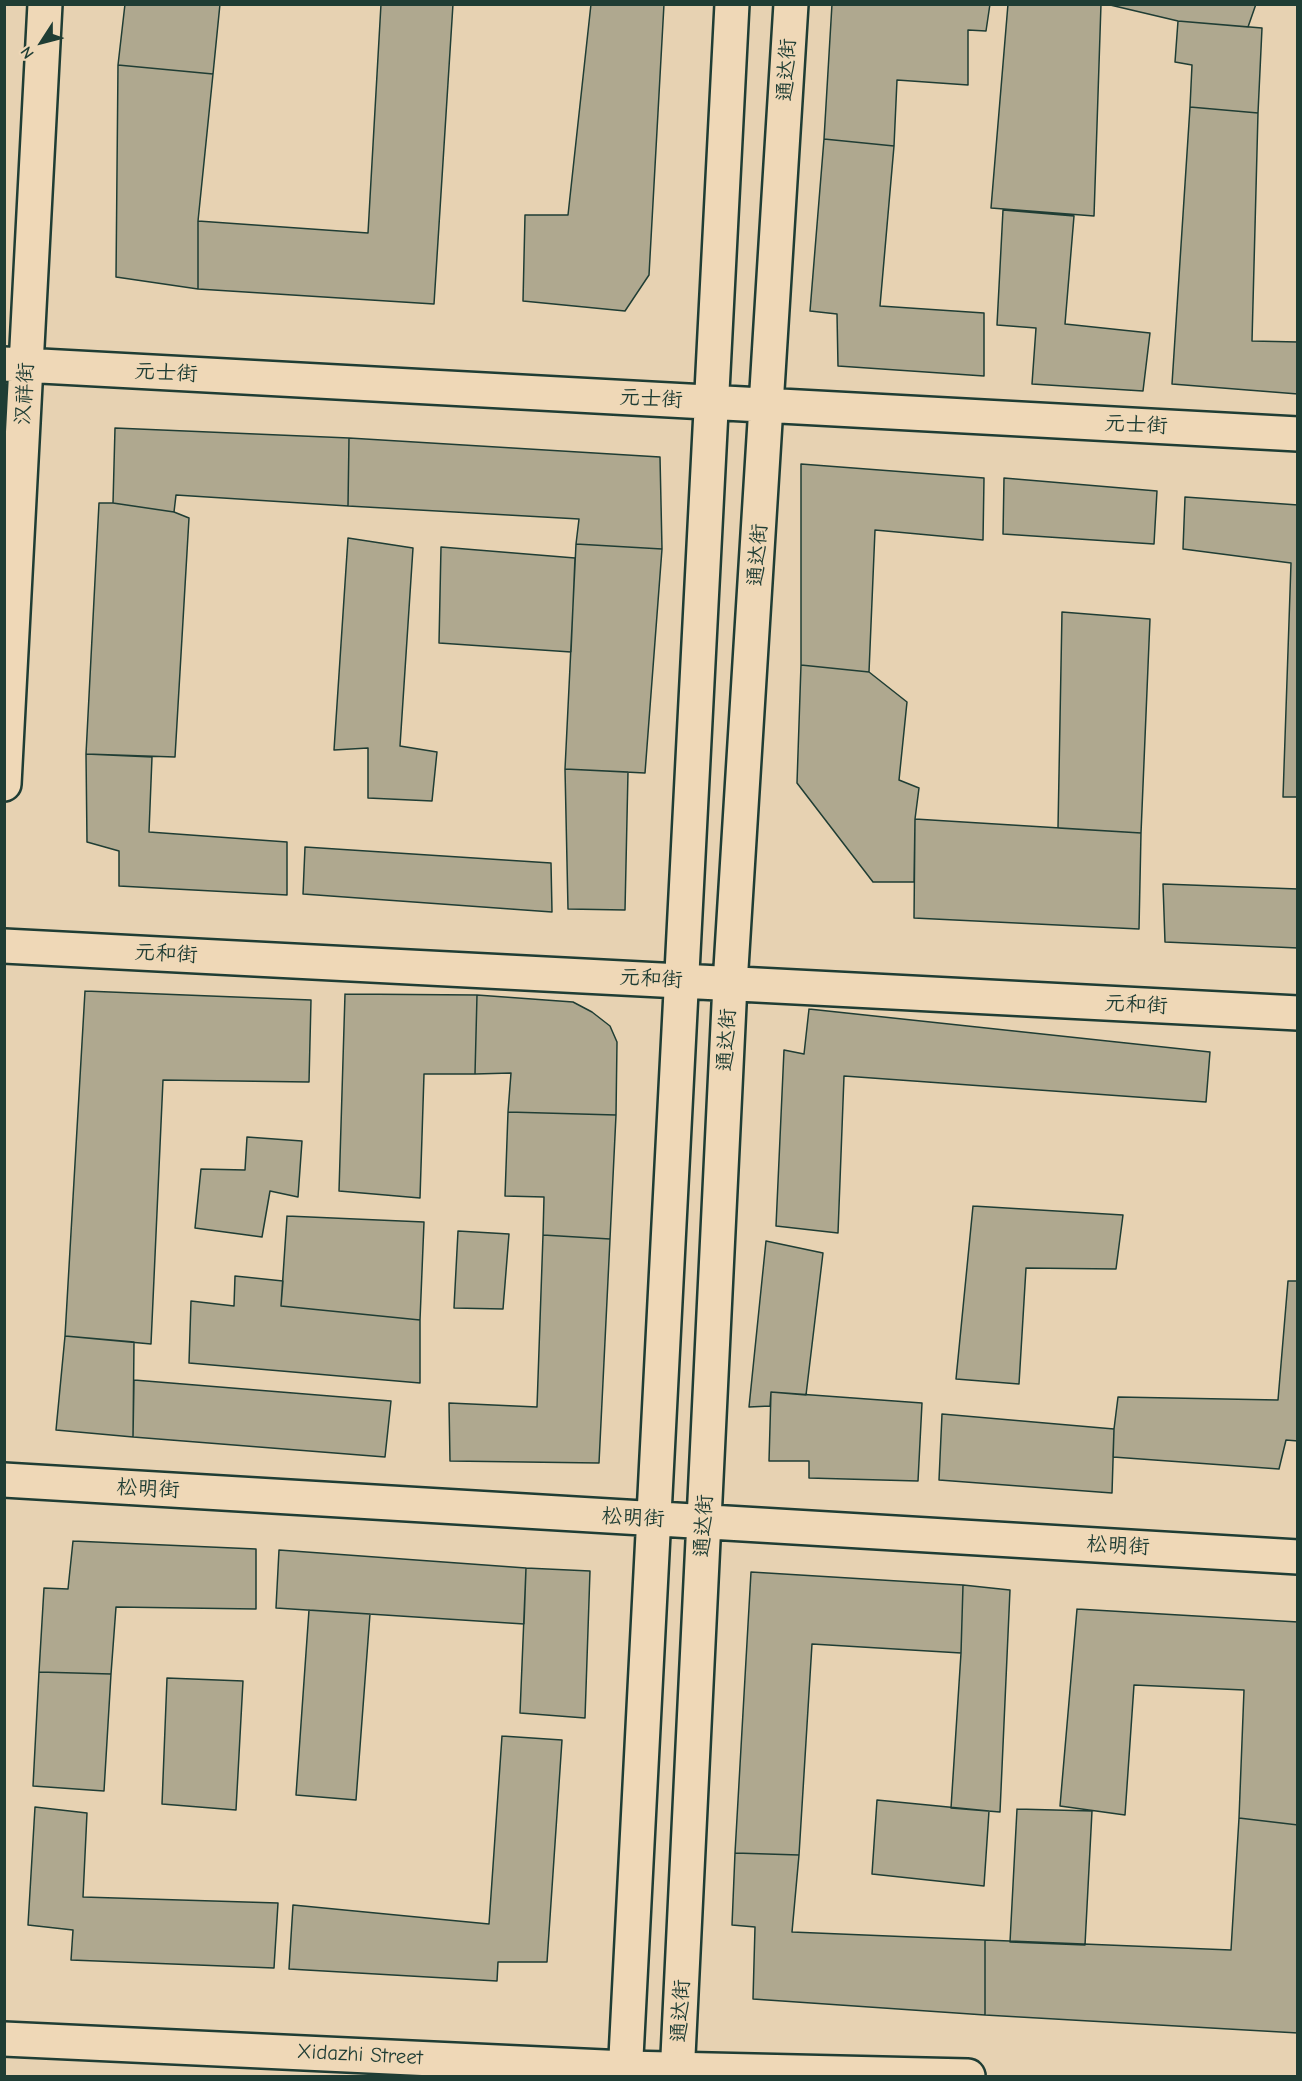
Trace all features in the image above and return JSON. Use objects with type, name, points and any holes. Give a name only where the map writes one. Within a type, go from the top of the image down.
[{"type":"main road","name":"汉祥街","points":[[4,784],[15,365],[45,4]]},
{"type":"main road","points":[[625,2072],[732,4]]},
{"type":"main road","name":"通达街","points":[[678,2073],[730,984],[791,4]]},
{"type":"main road","name":"元士街","points":[[15,365],[1298,434]]},
{"type":"main road","name":"元和街","points":[[4,946],[1298,1013]]},
{"type":"main road","name":"松明街","points":[[4,1480],[1298,1557]]},
{"type":"main road","name":"Xidazhi Street","points":[[4,2038],[625,2072],[968,2076]]},
{"type":"building","points":[[125,4],[220,4],[213,74],[118,65]]},
{"type":"building","points":[[381,4],[453,4],[434,304],[198,289],[198,221],[368,233]]},
{"type":"building","points":[[591,4],[664,4],[649,275],[625,311],[523,301],[525,215],[568,215]]},
{"type":"building","points":[[832,4],[990,4],[986,31],[968,30],[968,85],[897,80],[894,146],[824,139]]},
{"type":"building","points":[[1008,4],[1101,4],[1094,216],[991,208]]},
{"type":"building","points":[[1106,4],[1256,4],[1248,27],[1178,21]]},
{"type":"building","points":[[1178,21],[1262,28],[1258,113],[1190,107],[1192,65],[1175,62]]},
{"type":"building","points":[[118,65],[213,74],[198,221],[198,289],[116,277]]},
{"type":"building","points":[[1190,107],[1258,113],[1252,341],[1298,342],[1298,394],[1172,384]]},
{"type":"building","points":[[824,139],[894,146],[880,306],[984,313],[984,376],[838,366],[837,314],[810,311]]},
{"type":"building","points":[[1003,210],[1074,216],[1065,324],[1150,333],[1143,391],[1032,384],[1036,328],[997,325]]},
{"type":"building","points":[[115,428],[349,438],[348,506],[176,495],[174,512],[113,503]]},
{"type":"building","points":[[349,438],[660,457],[662,549],[576,544],[579,519],[348,506]]},
{"type":"building","points":[[801,464],[984,478],[983,540],[875,530],[869,672],[801,665]]},
{"type":"building","points":[[1004,478],[1157,491],[1154,544],[1003,534]]},
{"type":"building","points":[[1185,497],[1298,505],[1298,797],[1283,797],[1291,563],[1183,549]]},
{"type":"building","points":[[99,503],[174,512],[189,518],[175,757],[86,754]]},
{"type":"building","points":[[348,538],[413,548],[400,746],[437,752],[432,801],[368,798],[368,748],[334,750]]},
{"type":"building","points":[[576,544],[662,549],[645,773],[565,769]]},
{"type":"building","points":[[441,547],[575,558],[571,652],[439,643]]},
{"type":"building","points":[[1062,612],[1150,619],[1141,833],[1058,828]]},
{"type":"building","points":[[801,665],[869,672],[907,702],[899,780],[919,788],[915,819],[914,882],[873,882],[797,783]]},
{"type":"building","points":[[86,754],[152,757],[149,832],[287,842],[287,895],[119,886],[119,851],[87,842]]},
{"type":"building","points":[[565,769],[628,772],[625,910],[568,909]]},
{"type":"building","points":[[915,819],[1141,833],[1139,929],[914,918]]},
{"type":"building","points":[[305,847],[551,863],[552,912],[303,894]]},
{"type":"building","points":[[1163,884],[1298,889],[1298,948],[1165,942]]},
{"type":"building","points":[[85,991],[311,1000],[309,1082],[163,1080],[151,1344],[65,1336]]},
{"type":"building","points":[[345,994],[477,995],[475,1074],[424,1074],[420,1198],[339,1191]]},
{"type":"building","points":[[477,995],[573,1002],[592,1012],[610,1026],[617,1042],[616,1115],[508,1112],[511,1073],[475,1074]]},
{"type":"building","points":[[809,1009],[1210,1052],[1206,1102],[844,1076],[838,1233],[776,1226],[784,1050],[804,1054]]},
{"type":"building","points":[[508,1112],[616,1115],[610,1239],[543,1235],[544,1197],[505,1196]]},
{"type":"building","points":[[247,1137],[302,1141],[298,1197],[270,1191],[262,1237],[195,1228],[201,1169],[245,1170]]},
{"type":"building","points":[[973,1206],[1123,1215],[1116,1269],[1026,1268],[1019,1384],[956,1379]]},
{"type":"building","points":[[287,1216],[424,1222],[420,1320],[281,1306]]},
{"type":"building","points":[[458,1231],[509,1234],[503,1309],[454,1308]]},
{"type":"building","points":[[543,1235],[610,1239],[599,1463],[450,1461],[449,1403],[537,1407]]},
{"type":"building","points":[[766,1241],[823,1253],[806,1395],[771,1392],[770,1406],[749,1407]]},
{"type":"building","points":[[235,1276],[283,1281],[281,1306],[420,1320],[420,1383],[189,1363],[191,1301],[234,1306]]},
{"type":"building","points":[[1288,1281],[1298,1281],[1298,1441],[1286,1440],[1279,1469],[1113,1457],[1118,1397],[1278,1400]]},
{"type":"building","points":[[65,1336],[134,1342],[133,1437],[56,1430]]},
{"type":"building","points":[[134,1380],[391,1401],[385,1457],[133,1437]]},
{"type":"building","points":[[771,1392],[922,1403],[918,1481],[809,1478],[809,1461],[769,1461]]},
{"type":"building","points":[[942,1414],[1114,1429],[1112,1493],[939,1480]]},
{"type":"building","points":[[73,1541],[256,1549],[256,1609],[116,1607],[111,1674],[39,1672],[44,1588],[68,1589]]},
{"type":"building","points":[[279,1550],[526,1568],[524,1624],[276,1608]]},
{"type":"building","points":[[526,1568],[590,1571],[585,1718],[520,1713]]},
{"type":"building","points":[[751,1572],[963,1585],[961,1653],[812,1644],[799,1855],[735,1853]]},
{"type":"building","points":[[963,1585],[1010,1590],[1000,1812],[951,1808]]},
{"type":"building","points":[[1077,1609],[1298,1622],[1298,1825],[1239,1818],[1244,1690],[1134,1685],[1125,1815],[1060,1806]]},
{"type":"building","points":[[309,1610],[370,1614],[356,1800],[296,1795]]},
{"type":"building","points":[[39,1672],[111,1674],[104,1791],[33,1786]]},
{"type":"building","points":[[167,1678],[243,1681],[236,1810],[162,1804]]},
{"type":"building","points":[[502,1736],[562,1740],[547,1962],[498,1962],[497,1981],[289,1969],[293,1905],[489,1924]]},
{"type":"building","points":[[877,1800],[989,1811],[984,1886],[872,1874]]},
{"type":"building","points":[[35,1807],[87,1813],[83,1897],[278,1903],[274,1968],[71,1960],[73,1930],[28,1925]]},
{"type":"building","points":[[1017,1809],[1092,1811],[1085,1945],[1010,1942]]},
{"type":"building","points":[[1239,1818],[1298,1825],[1298,2033],[985,2015],[985,1940],[1231,1950]]},
{"type":"building","points":[[735,1853],[799,1855],[792,1932],[985,1940],[985,2015],[753,1999],[755,1927],[732,1925]]}]
